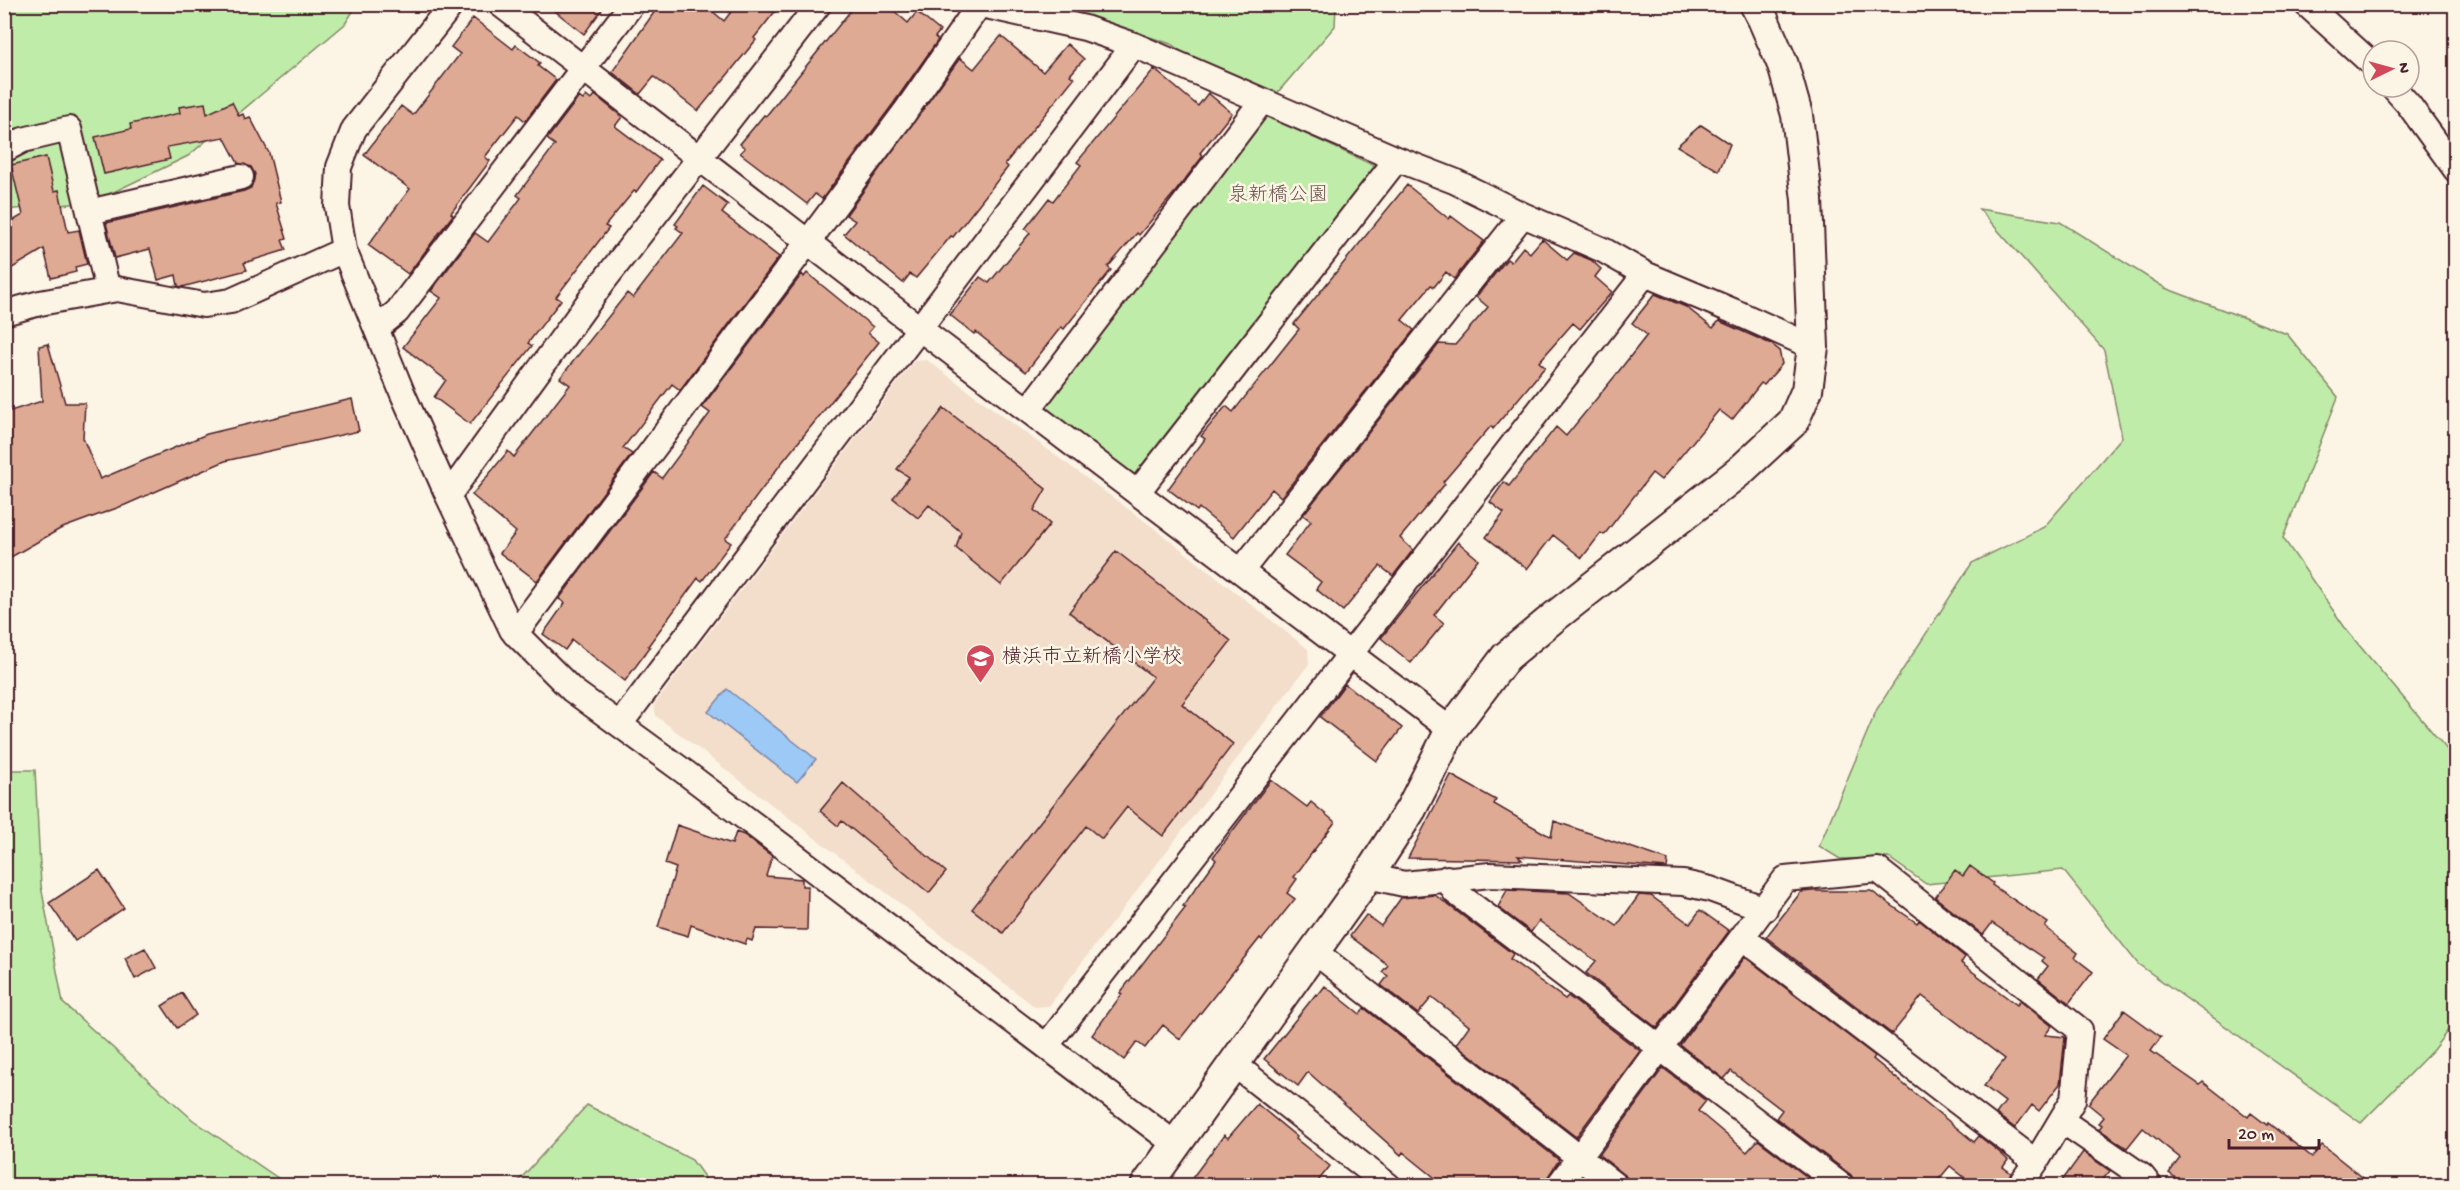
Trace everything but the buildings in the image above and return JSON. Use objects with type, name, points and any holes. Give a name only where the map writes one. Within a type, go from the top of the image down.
[{"type":"street","points":[[453,4],[354,129],[339,167],[337,206],[344,250],[448,496],[515,634],[572,690],[1047,1045],[1175,1144]]},
{"type":"street","points":[[500,4],[919,328],[1451,730]]},
{"type":"street","points":[[377,328],[398,312],[632,4]]},
{"type":"street","points":[[448,496],[603,282],[819,4]]},
{"type":"street","points":[[1146,1185],[1235,1065],[1368,876],[1411,809],[1451,730],[1506,657],[1740,471],[1793,422],[1807,390],[1813,348],[1807,200],[1797,115],[1783,65],[1755,4]]},
{"type":"street","points":[[2306,4],[2361,54]]},
{"type":"street","points":[[515,634],[905,112],[978,5],[1085,28],[1134,45],[1396,159],[1454,181],[1523,215],[1603,250],[1645,274],[1733,310],[1813,348]]},
{"type":"street","points":[[620,724],[1134,45]]},
{"type":"street","points":[[2404,99],[2456,170]]},
{"type":"street","points":[[1028,410],[1262,101]]},
{"type":"street","points":[[4,150],[23,140],[69,129],[108,290]]},
{"type":"street","points":[[1137,493],[1396,159]]},
{"type":"street","points":[[89,212],[241,177]]},
{"type":"street","points":[[1241,571],[1523,215]]},
{"type":"street","points":[[4,313],[40,303],[117,289],[204,304],[231,301],[344,250]]},
{"type":"street","points":[[1047,1045],[1645,274]]},
{"type":"street","points":[[1558,1185],[1765,909],[1785,879],[1878,870],[2080,1030],[2073,1100],[2036,1162],[2019,1185]]},
{"type":"street","points":[[1368,876],[1404,884],[1490,875],[1683,882],[1765,909]]},
{"type":"street","points":[[1447,879],[1455,892],[1842,1185]]},
{"type":"street","points":[[1743,938],[2036,1162]]},
{"type":"street","points":[[1315,952],[1616,1185]]},
{"type":"street","points":[[1235,1065],[1389,1185]]},
{"type":"street","points":[[2061,1120],[2142,1176],[2150,1185]]},
{"type":"shaded area","name":"横浜市立新橋小学校","points":[[927,360],[1154,528],[1308,649],[1309,664],[1049,1006],[1035,1007],[656,716],[654,705],[914,361]]},
{"type":"green space","points":[[5,5],[357,5],[345,24],[188,156],[93,202],[5,210]]},
{"type":"green space","points":[[1051,5],[1336,5],[1335,26],[1272,99],[1210,73],[1171,44]]},
{"type":"green space","name":"泉新橋公園","points":[[1267,116],[1375,166],[1134,475],[1045,407]]},
{"type":"green space","points":[[1979,209],[2060,222],[2165,288],[2287,334],[2338,397],[2283,538],[2348,632],[2455,759],[2455,1021],[2433,1050],[2361,1123],[2138,964],[2063,870],[1926,884],[1889,858],[1840,859],[1819,846],[1877,709],[1972,563],[2044,527],[2122,437],[2104,350]]},
{"type":"green space","points":[[5,770],[35,770],[41,886],[63,1003],[193,1120],[288,1185],[5,1185]]},
{"type":"green space","points":[[587,1105],[692,1160],[710,1185],[515,1185]]},
{"type":"water","points":[[727,689],[816,759],[797,782],[708,712]]},
{"type":"place","name":"横浜市立新橋小学校","points":[[981,684]]}]
